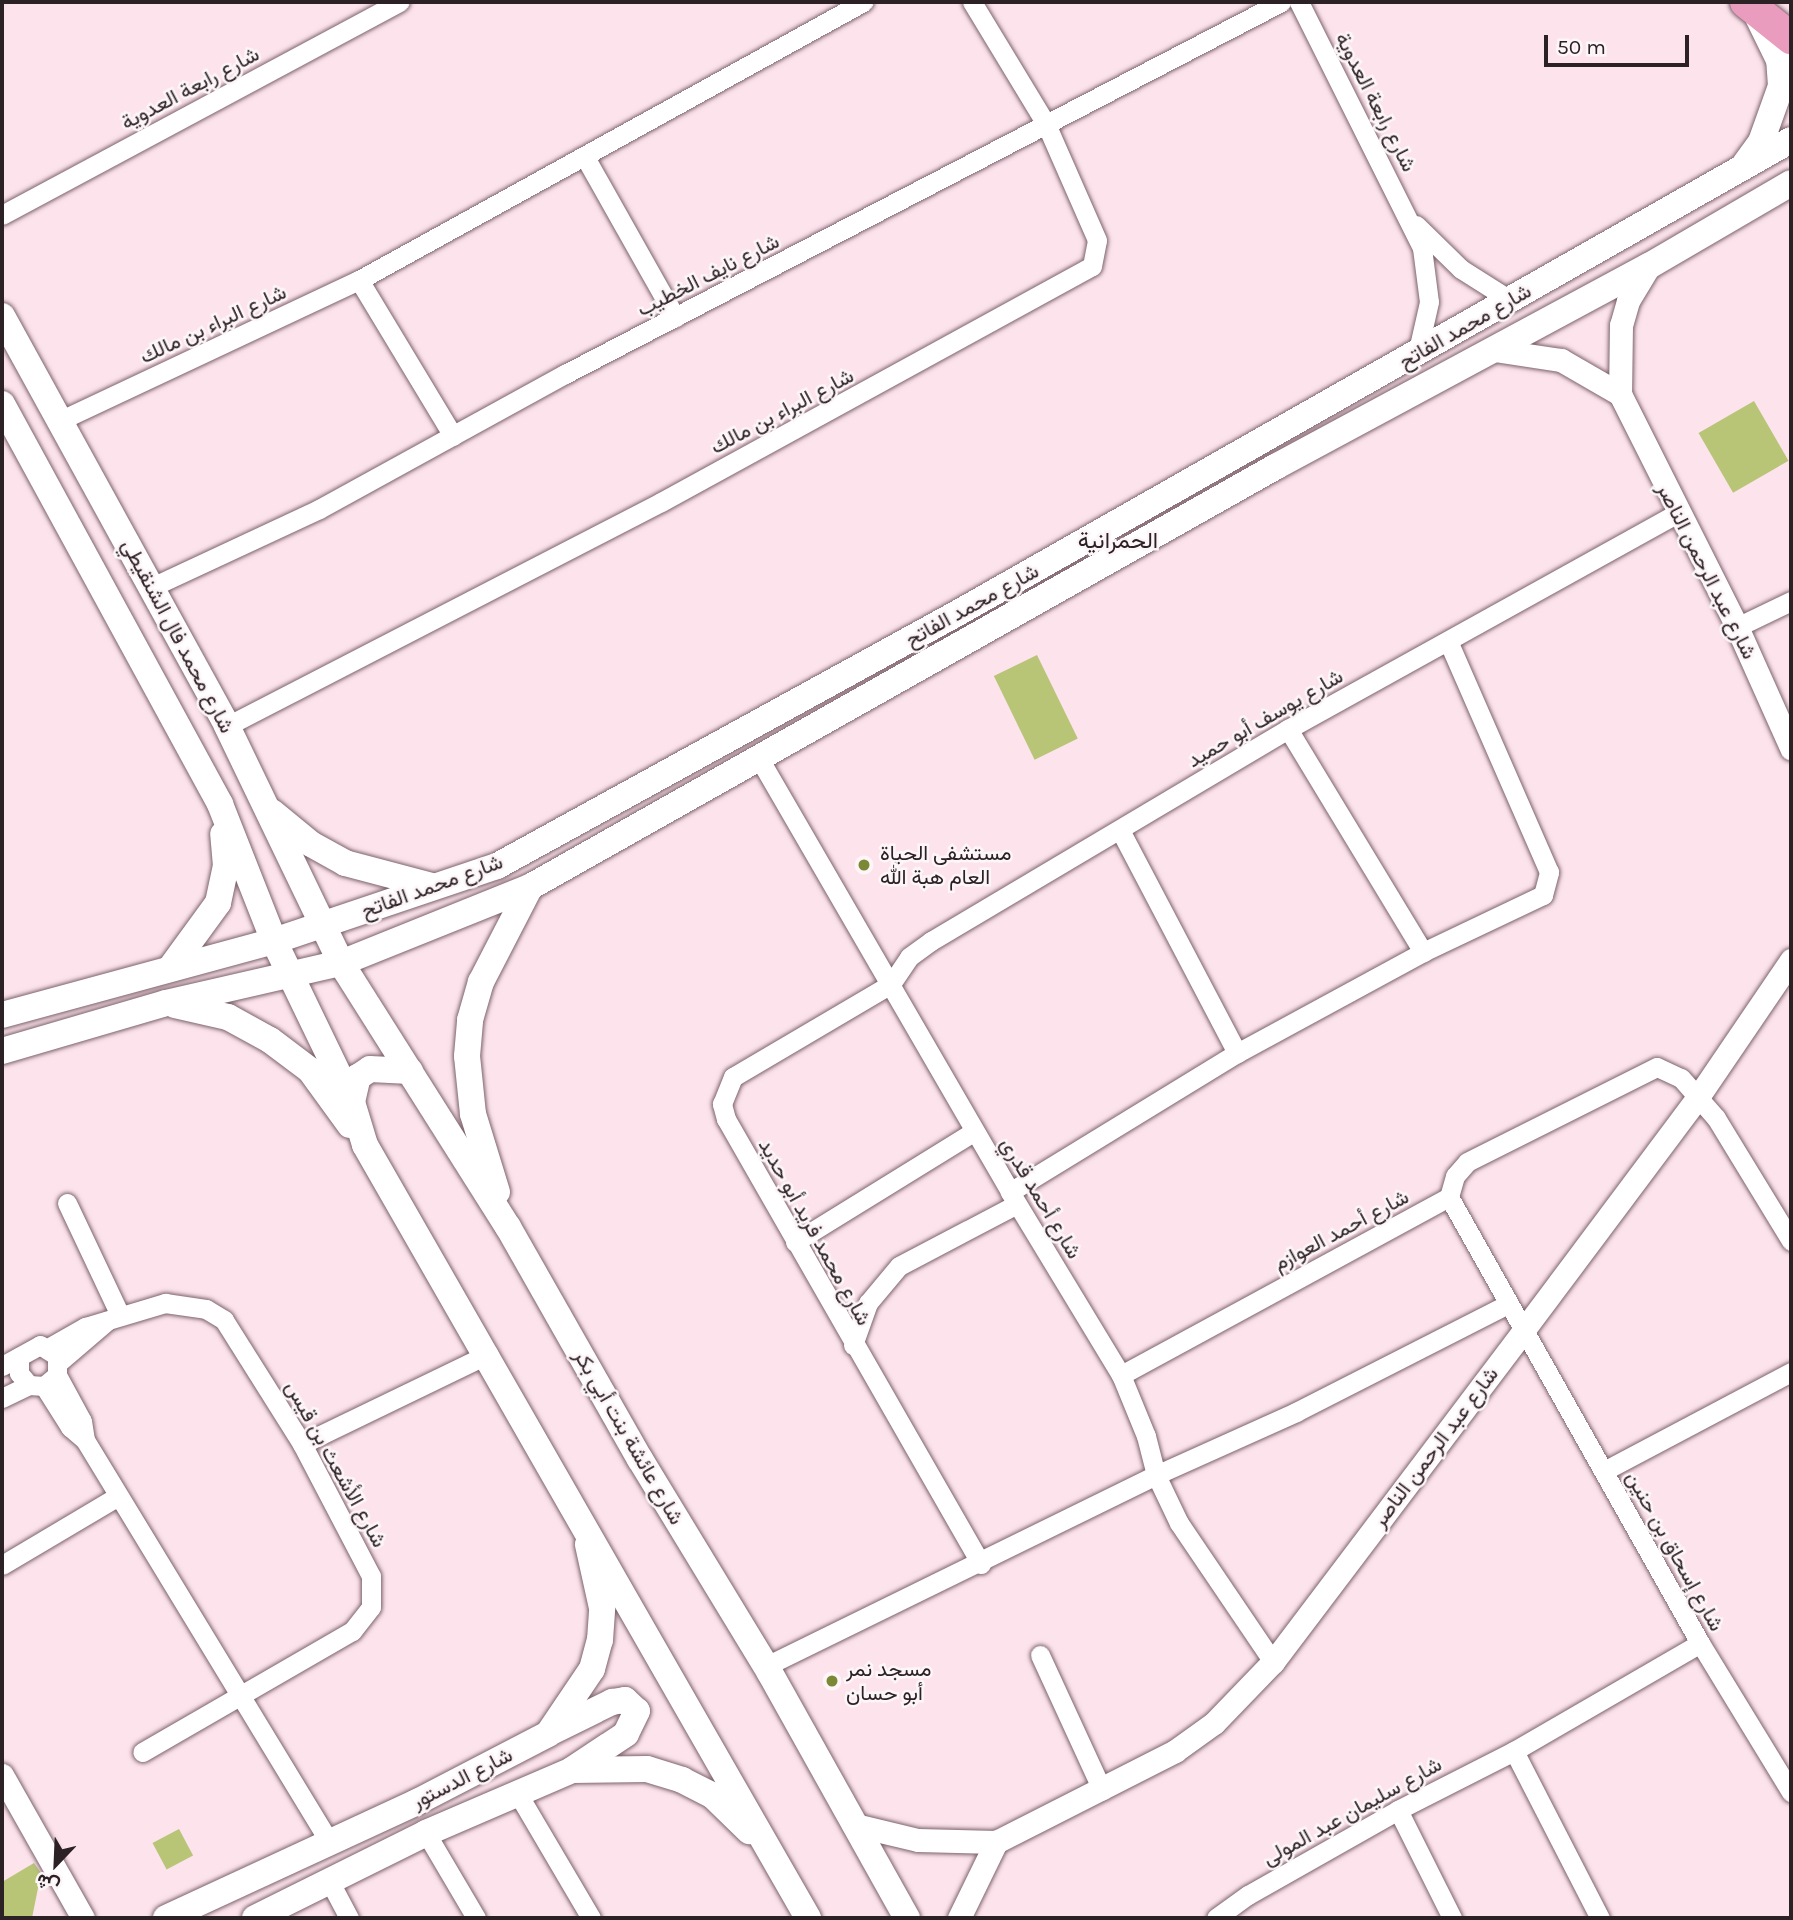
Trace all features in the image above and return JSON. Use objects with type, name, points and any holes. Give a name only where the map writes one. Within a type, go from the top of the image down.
[{"type":"highway","points":[[1750,6],[1791,38]]},
{"type":"main road","name":"شارع محمد الفاتح","points":[[2,1015],[274,940],[497,866],[1417,355],[1744,166],[1760,142],[1781,86],[1779,60],[1750,6]]},
{"type":"main road","points":[[1744,166],[1791,140]]},
{"type":"main road","name":"شارع محمد الفاتح","points":[[2,1051],[166,1003],[292,977],[341,963],[530,887],[760,760],[1277,466],[1649,266],[1791,183]]},
{"type":"main road","name":"شارع محمد فال الشنقيطي","points":[[2,316],[154,586],[228,726],[341,963]]},
{"type":"main road","name":"شارع محمد فال الشنقيطي","points":[[2,404],[219,804],[274,940],[292,977]]},
{"type":"main road","points":[[172,966],[218,903],[226,866],[219,804]]},
{"type":"main road","points":[[265,806],[311,844],[345,863],[432,887]]},
{"type":"main road","points":[[508,1227],[473,1114],[467,1056],[470,1020],[481,982],[530,887]]},
{"type":"main road","name":"شارع عائشة بنت أبي بكر","points":[[341,963],[508,1227],[640,1459],[766,1666],[907,1918]]},
{"type":"main road","points":[[292,977],[352,1102],[365,1145]]},
{"type":"main road","points":[[166,1003],[228,1017],[270,1040],[310,1070],[365,1145],[488,1354],[808,1918]]},
{"type":"main road","points":[[352,1102],[359,1077],[370,1069],[410,1072]]},
{"type":"main road","name":"شارع الدستور","points":[[166,1918],[417,1802],[548,1734],[592,1669],[600,1640],[603,1608],[582,1520]]},
{"type":"main road","points":[[548,1734],[612,1702],[633,1705],[637,1718],[626,1734],[572,1770]]},
{"type":"main road","name":"شارع الدستور","points":[[255,1918],[426,1833],[572,1770],[648,1769],[682,1780],[712,1795],[775,1856]]},
{"type":"street","name":"شارع رابعة العدوية","points":[[2,215],[400,2]]},
{"type":"street","name":"شارع البراء بن مالك","points":[[59,421],[359,280],[863,2]]},
{"type":"street","name":"شارع البراء بن مالك","points":[[228,726],[661,502],[1083,274],[1097,254],[1097,240],[1046,124],[972,2]]},
{"type":"street","name":"شارع نايف الخطيب","points":[[154,586],[272,533],[675,317],[1281,2]]},
{"type":"street","name":"شارع رابعة العدوية","points":[[1299,2],[1413,222],[1422,248],[1429,302],[1417,355]]},
{"type":"street","points":[[585,157],[675,317]]},
{"type":"street","name":"شارع رابعة العدوية","points":[[1413,222],[1461,269],[1510,300]]},
{"type":"street","name":"شارع عبد الرحمن الناصر","points":[[1649,266],[1628,300],[1620,325],[1620,394],[1676,513],[1737,627],[1791,748]]},
{"type":"street","points":[[359,280],[453,436]]},
{"type":"street","points":[[1493,350],[1561,360],[1620,394]]},
{"type":"street","name":"شارع يوسف أبو حميد","points":[[891,984],[909,957],[931,941],[1288,729],[1676,513]]},
{"type":"street","points":[[1737,627],[1791,600]]},
{"type":"street","points":[[853,1345],[868,1303],[899,1266],[1013,1198],[1237,1053],[1423,952],[1543,895],[1549,885],[1549,872],[1448,640]]},
{"type":"street","points":[[1288,729],[1423,952]]},
{"type":"street","name":"شارع أحمد قدري","points":[[760,760],[1013,1198],[1121,1375],[1146,1436],[1156,1475],[1206,1565],[1273,1662]]},
{"type":"street","points":[[1120,830],[1237,1053]]},
{"type":"street","name":"شارع عبد الرحمن الناصر","points":[[855,1825],[950,1844],[996,1842],[1175,1751],[1214,1723],[1273,1662],[1698,1097],[1791,960]]},
{"type":"street","name":"شارع محمد فريد أبو حديد","points":[[891,984],[733,1077],[725,1090],[726,1119],[853,1345],[981,1564]]},
{"type":"street","points":[[1523,1331],[1449,1197],[1455,1176],[1467,1162],[1639,1073],[1657,1067],[1669,1071],[1698,1097],[1791,1241]]},
{"type":"street","points":[[795,1241],[975,1131]]},
{"type":"street","name":"شارع أحمد العوازم","points":[[1121,1375],[1449,1197]]},
{"type":"street","points":[[2,1398],[47,1371],[114,1317],[67,1203]]},
{"type":"street","name":"شارع الأشعث بن قيس","points":[[114,1317],[186,1303],[224,1320],[302,1444],[371,1576],[371,1607],[352,1631],[142,1752]]},
{"type":"street","points":[[766,1666],[981,1564],[1156,1475],[1296,1412],[1508,1304]]},
{"type":"street","name":"شارع إسحاق بن حنين","points":[[1523,1331],[1700,1643],[1791,1791]]},
{"type":"street","points":[[47,1371],[19,1373],[11,1362],[32,1346],[47,1371],[70,1427],[85,1440],[242,1693],[329,1842]]},
{"type":"street","points":[[302,1444],[488,1354]]},
{"type":"street","points":[[1604,1471],[1791,1372]]},
{"type":"street","points":[[2,1566],[118,1496]]},
{"type":"street","name":"شارع سليمان عبد المولى","points":[[1216,1918],[1239,1900],[1398,1810],[1514,1751],[1700,1643]]},
{"type":"street","points":[[1040,1655],[1102,1790]]},
{"type":"street","points":[[1514,1751],[1600,1918]]},
{"type":"street","points":[[2,1775],[83,1918]]},
{"type":"street","points":[[518,1794],[591,1918]]},
{"type":"street","points":[[1398,1810],[1452,1918]]},
{"type":"street","points":[[426,1833],[476,1918]]},
{"type":"street","points":[[959,1918],[996,1842]]},
{"type":"street","points":[[330,1882],[349,1918]]},
{"type":"building","points":[[1754,401],[1788,461],[1733,493],[1699,433]]},
{"type":"building","points":[[1037,655],[1078,739],[1035,760],[994,676]]},
{"type":"building","points":[[179,1829],[193,1855],[167,1870],[153,1843]]},
{"type":"building","points":[[34,1863],[41,1873],[32,1918],[2,1918],[2,1882]]},
{"type":"place","name":"مستشفى الحياة العام هبة الله","points":[[864,865]]},
{"type":"place","name":"مسجد نمر أبو حسان","points":[[832,1681]]},
{"type":"district","name":"الحمرانية","points":[[1118,541]]}]
